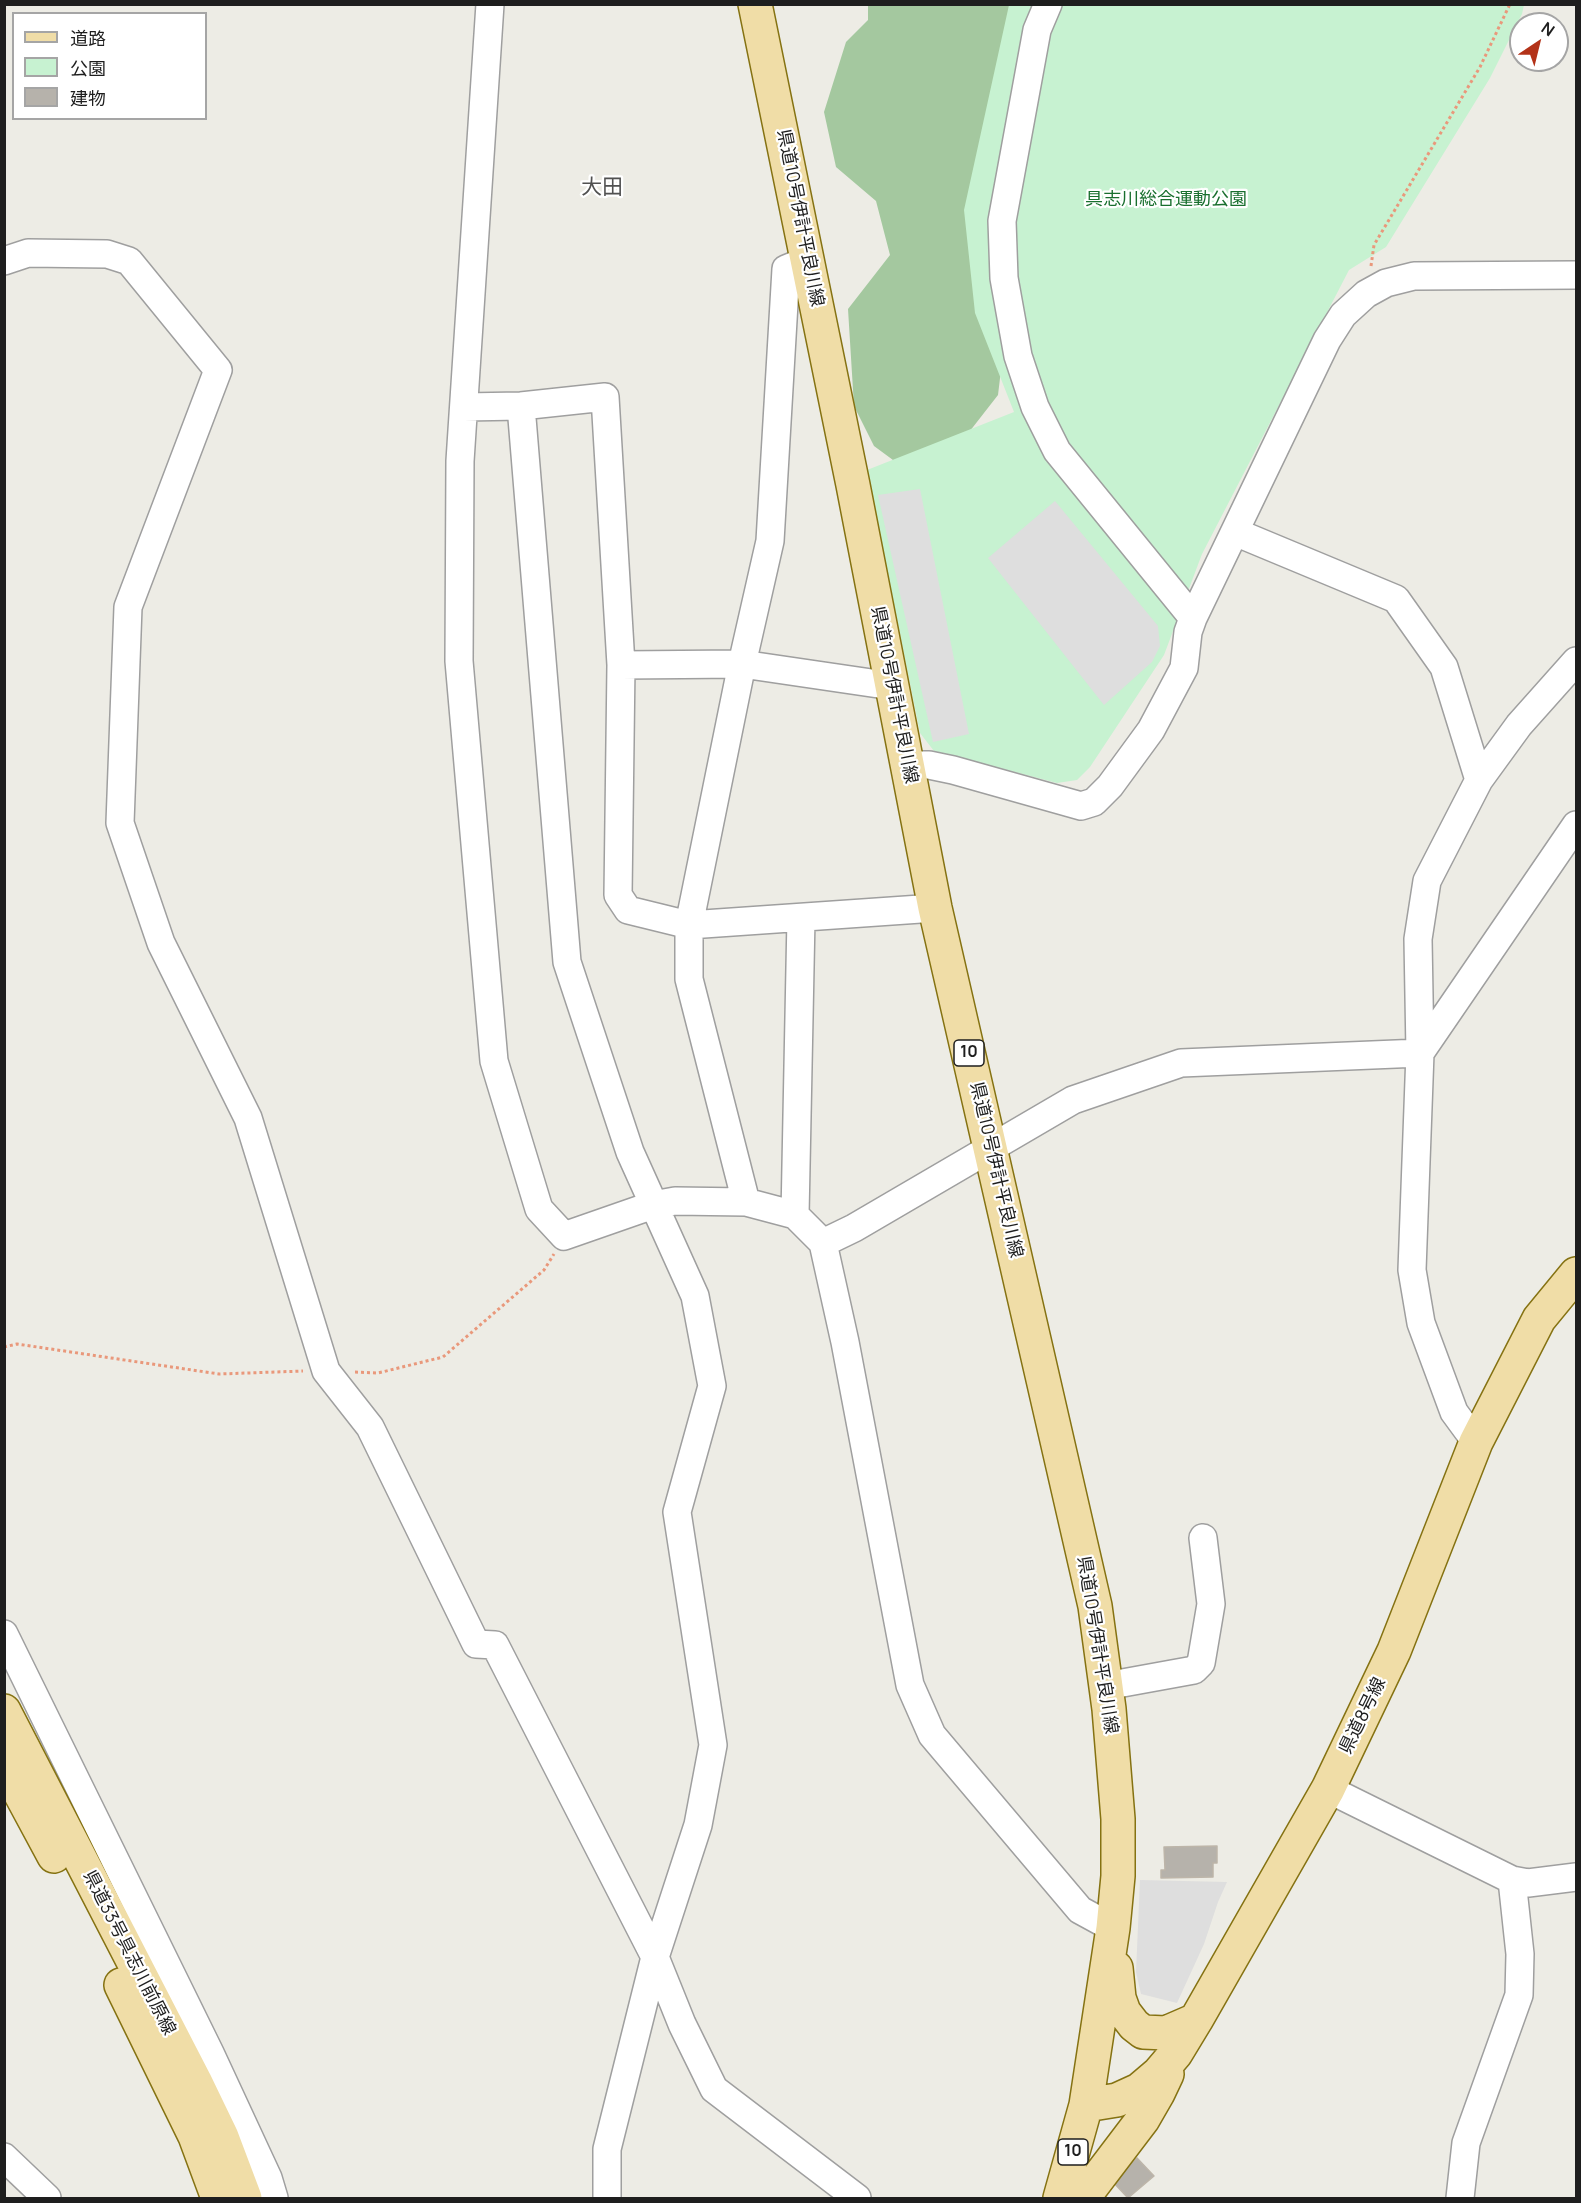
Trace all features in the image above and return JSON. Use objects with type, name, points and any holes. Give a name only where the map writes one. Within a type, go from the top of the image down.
[{"type":"main road","name":"県道10号伊計平良川線","points":[[755,4],[936,908],[1095,1606],[1115,1764],[1118,1876],[1113,1928],[1086,2104],[1060,2199]]},
{"type":"main road","name":"県道8号線","points":[[1086,2104],[1117,2100],[1133,2094],[1159,2073],[1176,2053],[1196,2020],[1328,1789],[1394,1651],[1476,1442],[1539,1319],[1576,1274]]},
{"type":"main road","name":"県道33号具志川前原線","points":[[4,1711],[195,2081],[222,2137],[245,2199]]},
{"type":"main road","name":"県道33号具志川前原線","points":[[4,1763],[107,1958],[195,2136],[218,2199]]},
{"type":"main road","points":[[1113,1928],[1119,1998],[1124,2012],[1134,2025],[1143,2032],[1166,2033],[1196,2020]]},
{"type":"main road","points":[[1083,2199],[1143,2119],[1176,2053]]},
{"type":"street","points":[[490,4],[460,461],[459,661],[494,1061],[538,1209],[564,1236],[653,1205],[675,1201],[746,1202],[795,1215],[824,1243],[910,1685],[932,1735],[1080,1910],[1113,1928]]},
{"type":"street","points":[[1048,4],[1037,30],[1002,221],[1004,278],[1018,356],[1035,407],[1057,452],[1193,618]]},
{"type":"street","points":[[4,261],[27,253],[107,254],[129,261],[218,370],[128,607],[120,823],[161,943],[248,1118],[326,1371],[370,1427],[476,1644],[495,1645],[656,1957],[682,2024],[714,2090],[857,2199]]},
{"type":"street","points":[[746,1202],[689,979],[689,925],[742,664],[770,541],[786,269],[808,260]]},
{"type":"street","points":[[908,765],[929,765],[952,770],[1082,806],[1094,802],[1110,786],[1151,730],[1184,668],[1188,632],[1193,618],[1327,340],[1343,315],[1366,294],[1386,284],[1414,276],[1576,274]]},
{"type":"street","points":[[464,407],[521,406],[605,397],[621,665],[618,895],[628,910],[689,925],[936,908]]},
{"type":"street","points":[[521,406],[567,962],[630,1152],[695,1296],[712,1386],[677,1512],[713,1745],[698,1825],[656,1957],[607,2149],[607,2199]]},
{"type":"street","points":[[1235,532],[1396,599],[1444,667],[1479,780]]},
{"type":"street","points":[[1476,1442],[1454,1412],[1422,1323],[1412,1270],[1420,1053],[1418,939],[1427,881],[1479,780],[1519,726],[1576,661]]},
{"type":"street","points":[[621,665],[742,664],[892,686]]},
{"type":"street","points":[[1420,1053],[1576,825]]},
{"type":"street","points":[[795,1215],[801,918]]},
{"type":"street","points":[[824,1243],[854,1228],[1073,1100],[1181,1063],[1420,1053]]},
{"type":"street","points":[[1106,1686],[1194,1670],[1201,1662],[1211,1604],[1203,1538]]},
{"type":"street","points":[[4,1634],[210,2053],[268,2178],[274,2199]]},
{"type":"street","points":[[1328,1789],[1512,1880],[1528,1883],[1576,1877]]},
{"type":"street","points":[[1460,2199],[1466,2143],[1519,1995],[1520,1954],[1512,1880]]},
{"type":"street","points":[[4,2157],[47,2199]]},
{"type":"path","points":[[1366,294],[1374,245],[1480,67],[1510,4]]},
{"type":"path","points":[[4,1347],[17,1344],[219,1374],[326,1371],[378,1373],[443,1357],[544,1270],[564,1236]]},
{"type":"green space","points":[[868,5],[1018,5],[1003,353],[998,395],[952,454],[912,474],[874,446],[854,406],[848,309],[890,255],[876,201],[836,167],[824,112],[846,42],[868,20]]},
{"type":"green space","name":"具志川総合運動公園","points":[[1009,5],[1524,5],[1522,12],[1509,12],[1509,40],[1490,78],[1386,247],[1349,270],[1202,554],[1164,655],[1090,767],[1077,780],[1057,783],[934,751],[920,733],[867,470],[1014,412],[975,313],[964,210]]},
{"type":"shaded area","points":[[920,489],[969,734],[933,742],[878,495]]},
{"type":"shaded area","points":[[1055,501],[1158,626],[1160,646],[1152,662],[1104,705],[988,558]]},
{"type":"shaded area","points":[[1140,1880],[1227,1882],[1204,1944],[1177,2003],[1141,1994],[1136,1972]]},
{"type":"building","points":[[1217,1846],[1217,1863],[1213,1863],[1213,1877],[1161,1878],[1161,1870],[1165,1870],[1164,1847]]},
{"type":"building","points":[[1137,2158],[1154,2176],[1128,2198],[1112,2181]]},
{"type":"district","name":"大田","points":[[602,188]]}]
